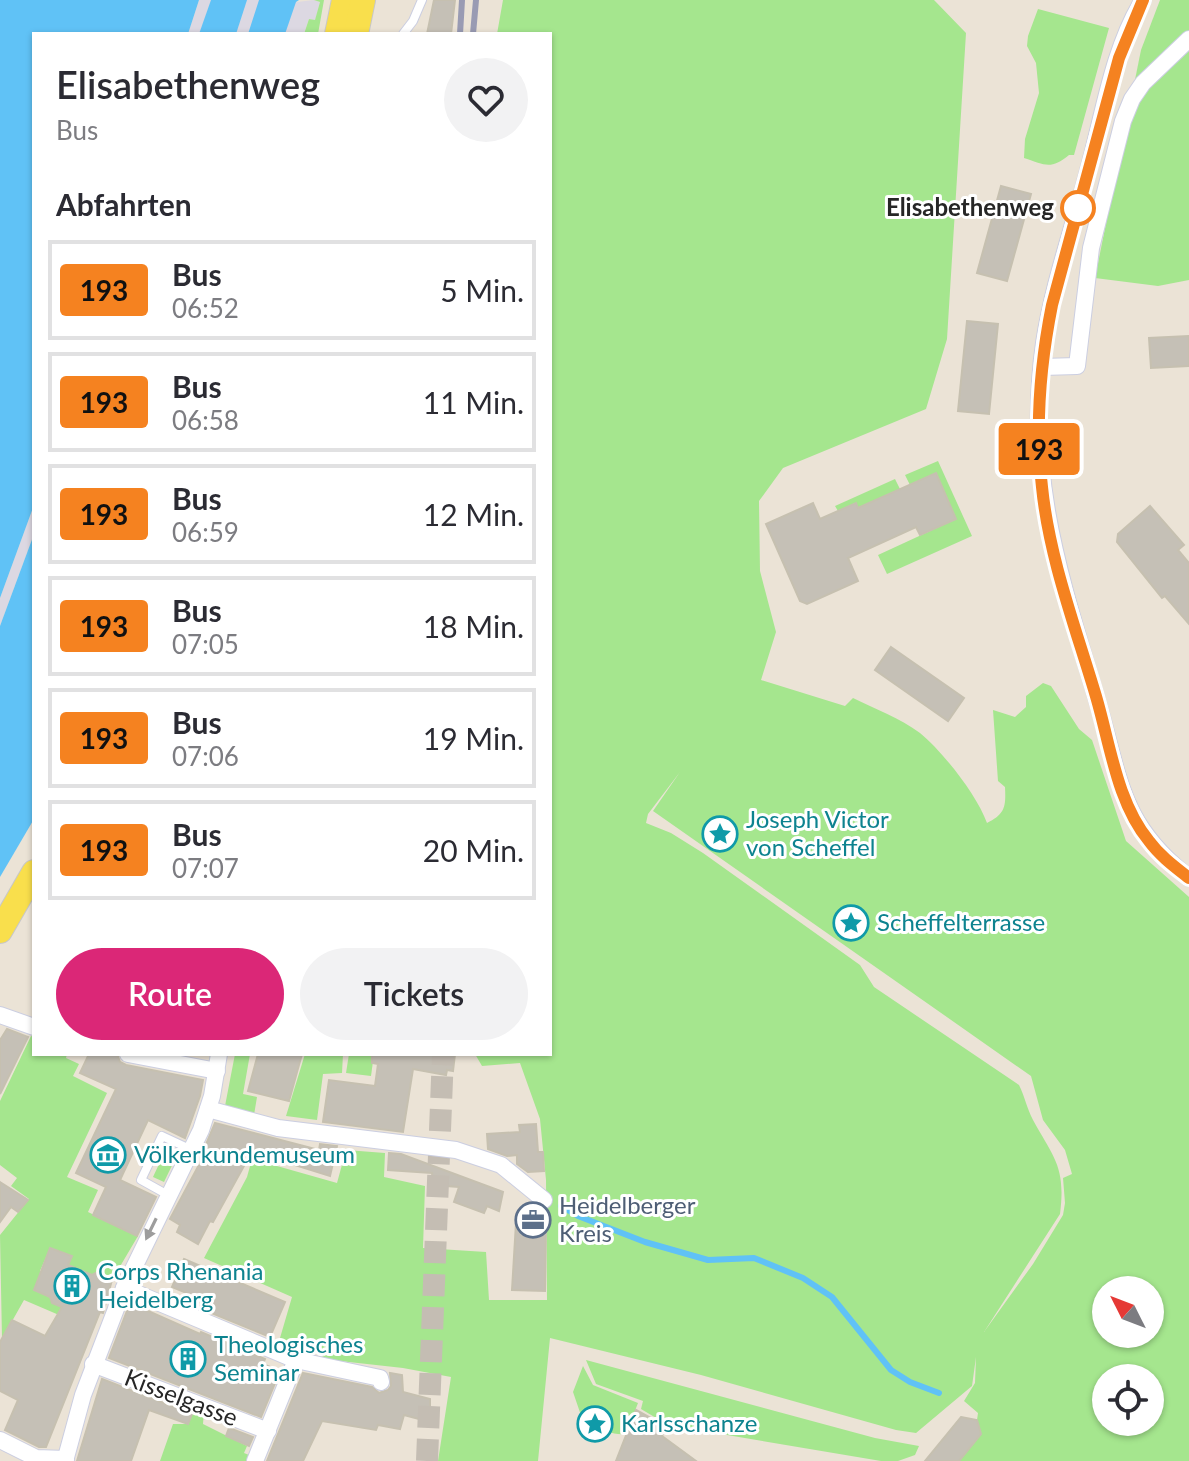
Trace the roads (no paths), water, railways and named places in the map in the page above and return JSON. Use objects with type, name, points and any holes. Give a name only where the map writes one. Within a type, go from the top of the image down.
[{"type":"main road","points":[[337,32],[344,0]]},
{"type":"main road","points":[[356,32],[363,0]]},
{"type":"main road","points":[[0,931],[32,875]]},
{"type":"street","points":[[1138,3],[1119,58],[1057,282],[1042,367],[1039,423],[1042,486],[1062,584],[1129,808],[1147,840],[1189,878]]},
{"type":"street","points":[[1042,367],[1077,366],[1091,248],[1123,121],[1143,83],[1189,39]]},
{"type":"street","points":[[0,1015],[32,1026]]},
{"type":"street","points":[[138,1056],[217,1071]]},
{"type":"street","points":[[0,1440],[35,1460],[65,1460],[93,1364],[132,1291],[168,1195],[192,1150],[208,1109],[219,1056]]},
{"type":"street","points":[[208,1109],[278,1128],[456,1150],[501,1165],[540,1201]]},
{"type":"street","points":[[132,1291],[296,1360],[380,1378],[381,1382]]},
{"type":"street","points":[[255,1461],[296,1360]]},
{"type":"street","name":"Kisselgasse","points":[[93,1364],[268,1431]]},
{"type":"lane","points":[[405,32],[422,0]]},
{"type":"lane","points":[[168,1195],[141,1180],[162,1136],[192,1150]]},
{"type":"water","points":[[0,0],[199,0],[189,32],[32,32],[32,510],[0,598]]},
{"type":"water","points":[[211,0],[247,0],[237,32],[200,32]]},
{"type":"water","points":[[259,0],[299,0],[286,32],[249,32]]},
{"type":"water","points":[[32,539],[32,822],[0,877],[0,626]]},
{"type":"waterway","points":[[561,1206],[578,1216],[645,1242],[708,1260],[754,1258],[803,1278],[832,1297],[891,1370],[910,1382],[939,1393]]},
{"type":"tunnel","points":[[427,1461],[443,1056]]},
{"type":"railway","points":[[460,32],[462,0]]},
{"type":"railway","points":[[473,32],[476,0]]},
{"type":"place","name":"Elisabethenweg","points":[[1078,208]]},
{"type":"place","name":"Joseph Victor von Scheffel","points":[[720,834]]},
{"type":"place","name":"Scheffelterrasse","points":[[851,923]]},
{"type":"place","name":"Völkerkundemuseum","points":[[108,1155]]},
{"type":"place","name":"Heidelberger Kreis","points":[[533,1220]]},
{"type":"place","name":"Corps Rhenania Heidelberg","points":[[72,1286]]},
{"type":"place","name":"Theologisches Seminar","points":[[188,1359]]},
{"type":"place","name":"Karlsschanze","points":[[595,1424]]}]
